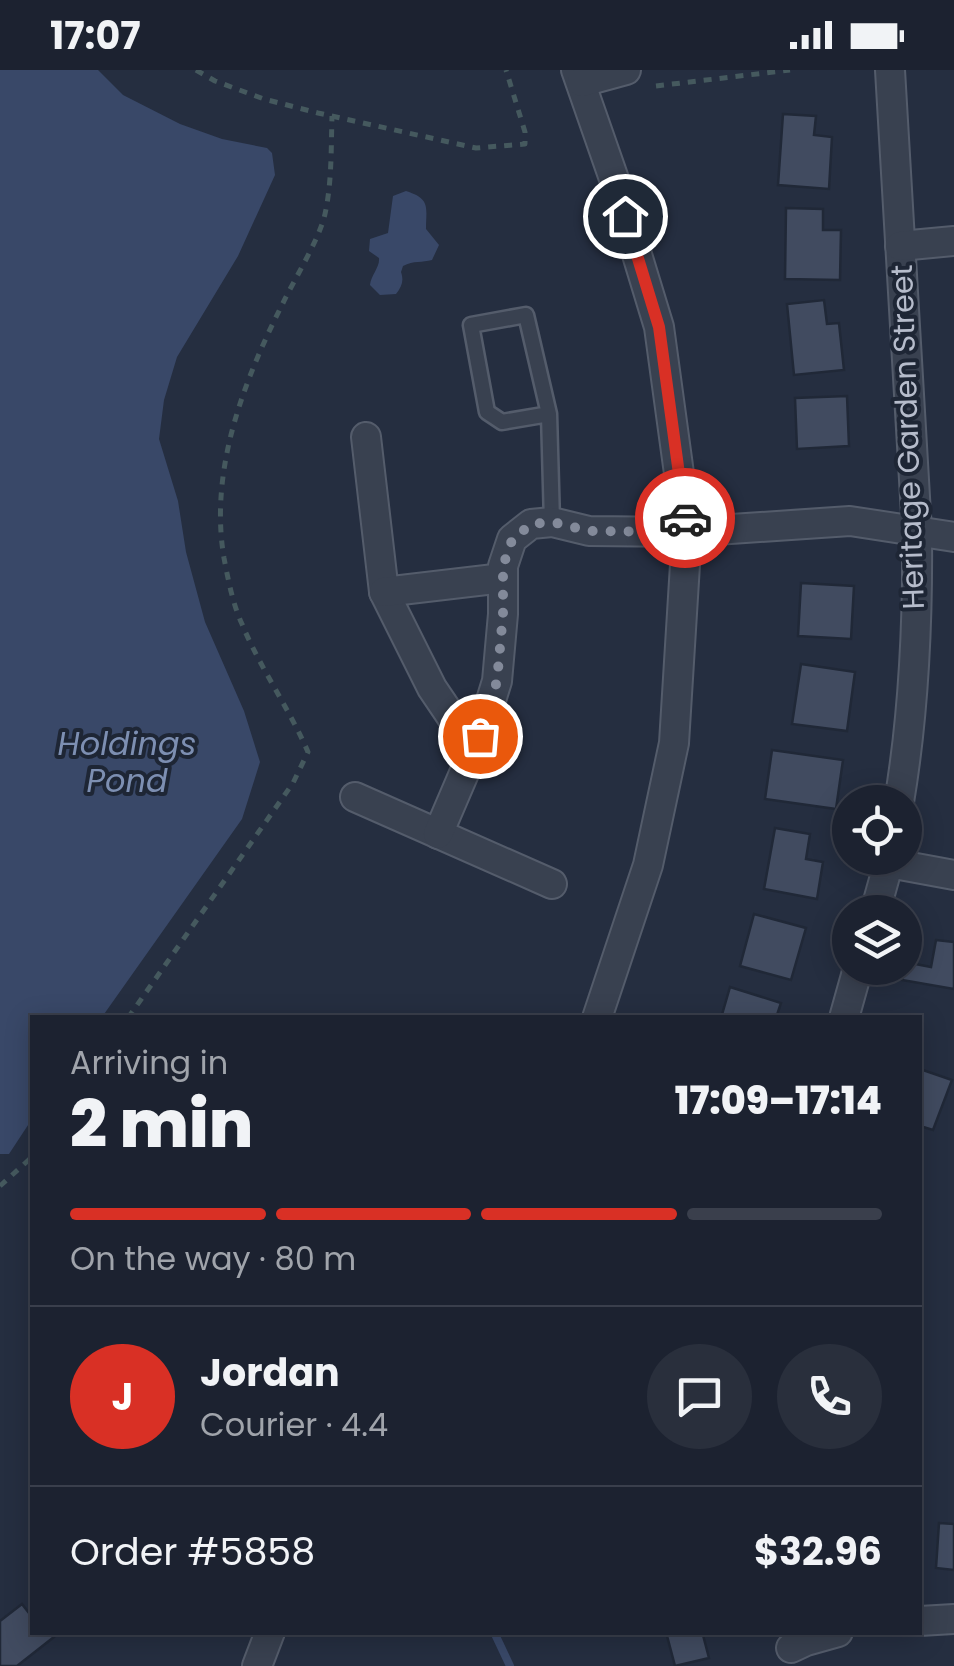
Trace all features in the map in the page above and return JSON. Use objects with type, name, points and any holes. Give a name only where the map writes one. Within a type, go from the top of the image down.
[{"type":"street","points":[[599,1015],[648,865],[674,743],[687,532],[659,327],[579,76],[626,70]]},
{"type":"street","name":"Heritage Garden Street","points":[[890,70],[918,578],[909,744],[902,785]]},
{"type":"street","points":[[900,246],[954,241]]},
{"type":"street","points":[[366,437],[384,592],[432,688],[474,750]]},
{"type":"street","points":[[438,834],[474,750],[497,681],[503,566],[512,540],[531,524],[552,522],[589,531],[687,532],[850,521],[954,537]]},
{"type":"street","points":[[384,592],[503,578]]},
{"type":"street","points":[[355,796],[552,884]]},
{"type":"street","points":[[922,868],[954,875]]},
{"type":"street","points":[[845,1015],[853,985]]},
{"type":"street","points":[[922,1621],[954,1619]]},
{"type":"street","points":[[257,1666],[269,1635]]},
{"type":"street","points":[[790,1649],[827,1635]]},
{"type":"lane","points":[[549,414],[502,422],[487,412],[471,325],[526,315],[549,414],[552,522]]},
{"type":"path","points":[[196,70],[214,81],[264,98],[476,148],[525,144],[506,70]]},
{"type":"path","points":[[656,86],[790,70]]},
{"type":"path","points":[[130,1015],[293,783],[308,752],[240,622],[224,557],[219,495],[242,398],[276,316],[325,218],[332,116]]},
{"type":"path","points":[[0,1186],[30,1159]]},
{"type":"water","name":"Holdings Pond","points":[[0,70],[98,70],[123,95],[180,124],[222,139],[267,148],[272,153],[275,175],[238,256],[177,357],[164,400],[159,439],[178,501],[186,552],[205,622],[244,711],[260,762],[242,819],[103,1015],[30,1015],[30,1122],[9,1154],[0,1154]]},
{"type":"water","points":[[406,191],[423,201],[426,229],[439,245],[432,260],[403,266],[402,283],[396,294],[380,295],[370,285],[379,258],[369,251],[370,239],[388,233],[393,196]]},
{"type":"building","points":[[783,114],[816,116],[814,135],[832,137],[829,189],[778,185]]},
{"type":"building","points":[[786,208],[823,209],[823,230],[841,230],[840,280],[785,279]]},
{"type":"building","points":[[824,300],[827,324],[839,323],[844,370],[794,375],[787,304]]},
{"type":"building","points":[[847,396],[849,446],[797,449],[795,398]]},
{"type":"building","points":[[801,583],[854,586],[851,639],[798,636]]},
{"type":"building","points":[[801,664],[855,672],[847,731],[792,724]]},
{"type":"building","points":[[772,750],[843,760],[839,785],[832,785],[832,808],[765,799]]},
{"type":"building","points":[[775,828],[810,834],[806,859],[823,862],[817,899],[764,889]]},
{"type":"building","points":[[754,914],[806,928],[791,980],[740,966]]},
{"type":"building","points":[[936,940],[954,942],[954,989],[922,983],[922,965],[931,967]]},
{"type":"building","points":[[730,987],[781,1003],[777,1015],[722,1015]]},
{"type":"building","points":[[922,1070],[952,1080],[933,1130],[922,1127]]},
{"type":"building","points":[[939,1523],[954,1524],[954,1570],[936,1568]]},
{"type":"building","points":[[22,1604],[30,1614],[30,1635],[56,1635],[17,1666],[0,1666],[0,1621]]},
{"type":"building","points":[[667,1635],[703,1635],[709,1658],[675,1666]]},
{"type":"waterway","points":[[495,1635],[510,1666]]},
{"type":"way so far","points":[[480,736],[497,681],[503,566],[512,540],[531,524],[552,522],[589,531],[687,532],[685,518]]},
{"type":"route","points":[[625,216],[659,327],[685,518]]}]
